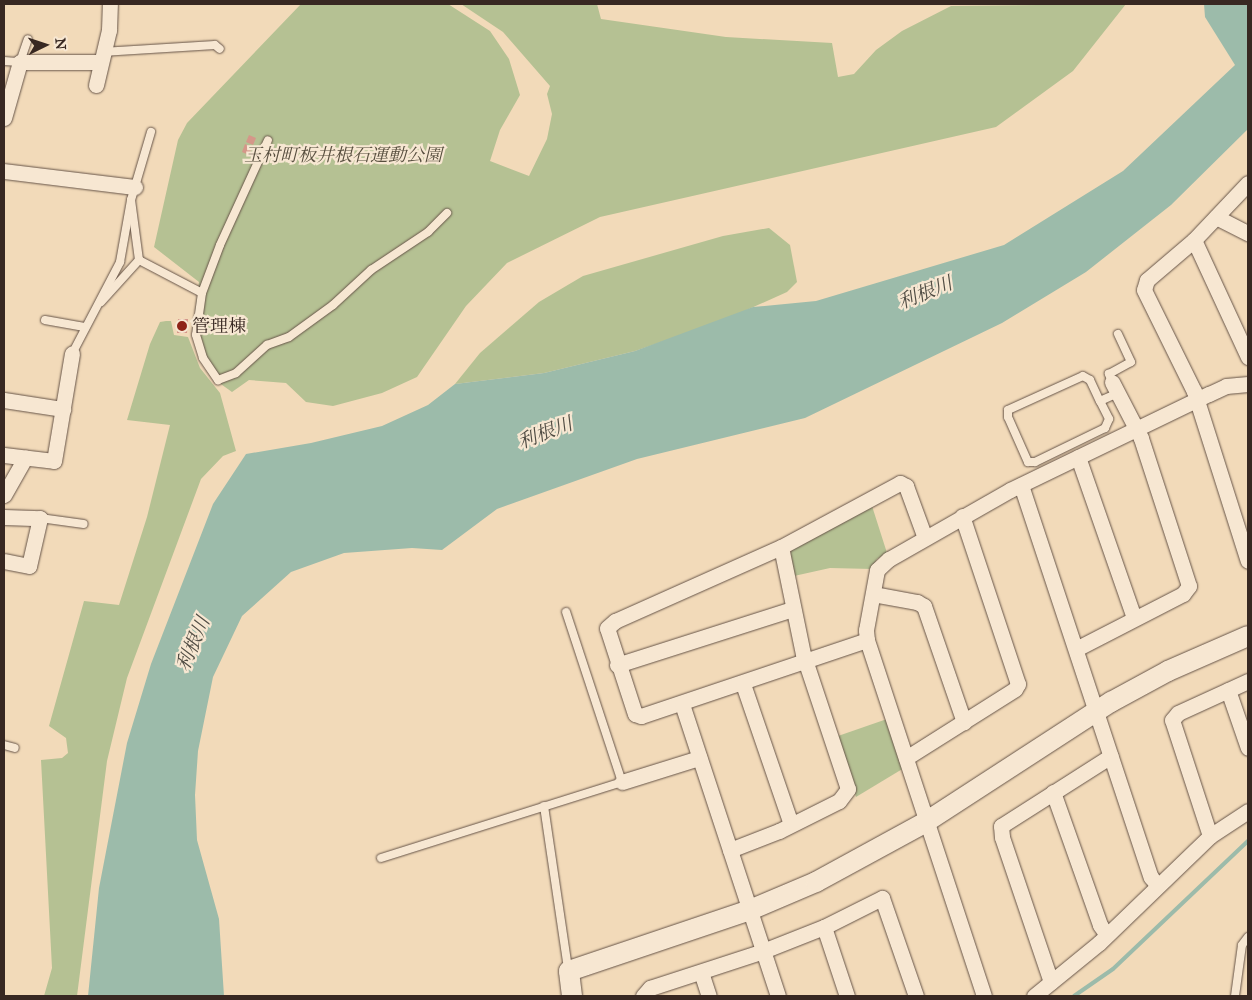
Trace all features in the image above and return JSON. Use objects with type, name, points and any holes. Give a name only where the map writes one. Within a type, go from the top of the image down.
[{"type":"street","points":[[96,85],[101,57],[109,30],[110,4]]},
{"type":"street","points":[[4,118],[20,62],[101,57]]},
{"type":"street","points":[[4,171],[133,194]]},
{"type":"street","points":[[1248,183],[1194,240],[1147,280],[1144,290],[1196,400],[1248,560]]},
{"type":"street","points":[[1216,217],[1248,233]]},
{"type":"street","points":[[1194,240],[1248,357]]},
{"type":"street","points":[[4,455],[54,461],[72,354]]},
{"type":"street","points":[[984,996],[867,640],[877,570],[883,563],[962,516],[1021,485],[1226,386],[1248,384]]},
{"type":"street","points":[[1076,649],[1183,594],[1189,586],[1136,429],[1115,387]]},
{"type":"street","points":[[4,400],[63,409]]},
{"type":"street","points":[[1078,457],[1134,618]]},
{"type":"street","points":[[4,495],[25,458]]},
{"type":"street","points":[[867,640],[744,684],[641,716],[634,714],[607,631],[610,623],[781,546],[900,484],[906,486],[925,538]]},
{"type":"street","points":[[1021,485],[1151,877],[1157,885]]},
{"type":"street","points":[[906,758],[1015,689],[1018,684],[962,516]]},
{"type":"street","points":[[4,517],[40,518],[29,566],[4,561]]},
{"type":"street","points":[[730,850],[839,801],[848,790],[806,663],[781,546]]},
{"type":"street","points":[[873,594],[917,602],[924,606],[964,722]]},
{"type":"street","points":[[617,665],[793,608]]},
{"type":"street","points":[[572,996],[569,971],[750,910],[816,882],[926,822],[1096,711],[1168,671],[1248,636]]},
{"type":"street","points":[[1210,836],[1172,720],[1178,713],[1248,681]]},
{"type":"street","points":[[744,684],[791,824]]},
{"type":"street","points":[[1228,690],[1248,748]]},
{"type":"street","points":[[682,704],[698,758],[778,996]]},
{"type":"street","points":[[1052,982],[1001,831],[1005,821],[1111,756]]},
{"type":"street","points":[[622,782],[698,758]]},
{"type":"street","points":[[1053,792],[1100,925],[1107,935]]},
{"type":"street","points":[[1034,996],[1107,935],[1210,836],[1248,811]]},
{"type":"street","points":[[643,996],[650,988],[763,951],[824,927],[882,898],[916,996]]},
{"type":"street","points":[[824,927],[847,996]]},
{"type":"street","points":[[701,972],[709,996]]},
{"type":"lane","points":[[4,61],[20,62],[28,39]]},
{"type":"lane","points":[[101,57],[215,45],[220,49]]},
{"type":"lane","points":[[72,354],[84,327],[100,302],[120,262],[133,194],[151,132]]},
{"type":"lane","points":[[268,140],[220,245],[202,293],[196,335],[203,358],[218,380],[236,373],[267,345],[289,337],[334,305],[371,270],[428,232],[447,213]]},
{"type":"lane","points":[[100,302],[139,260],[133,194]]},
{"type":"lane","points":[[139,260],[202,293]]},
{"type":"lane","points":[[45,320],[84,327]]},
{"type":"lane","points":[[1100,401],[1115,387],[1110,374],[1131,362],[1118,334]]},
{"type":"lane","points":[[1083,376],[1090,380],[1100,401],[1108,419],[1105,428],[1035,462],[1028,462],[1008,418],[1008,410],[1083,376]]},
{"type":"lane","points":[[40,518],[84,524]]},
{"type":"lane","points":[[381,858],[622,782],[566,612]]},
{"type":"lane","points":[[4,745],[15,748]]},
{"type":"lane","points":[[544,806],[569,971]]},
{"type":"lane","points":[[1236,996],[1242,946],[1248,936]]},
{"type":"green space","name":"玉村町板井根石運動公園","points":[[301,4],[448,4],[490,31],[509,59],[520,95],[500,130],[490,161],[529,176],[547,139],[552,114],[547,94],[550,86],[503,32],[461,4],[597,4],[601,19],[726,37],[832,43],[838,77],[854,74],[876,50],[902,31],[951,6],[1126,4],[1073,71],[996,127],[600,217],[507,263],[466,306],[417,377],[382,393],[333,406],[306,402],[286,383],[249,380],[232,392],[218,382],[202,361],[192,335],[199,282],[154,247],[178,140],[187,123]]},
{"type":"green space","points":[[769,228],[790,245],[797,282],[787,292],[722,321],[635,351],[544,373],[455,384],[480,353],[539,302],[583,276],[723,236]]},
{"type":"green space","points":[[171,321],[174,335],[188,337],[200,368],[220,393],[236,451],[223,456],[201,479],[127,678],[107,761],[77,996],[44,996],[52,968],[41,760],[62,758],[68,753],[66,738],[49,726],[84,601],[119,605],[147,517],[170,425],[127,420],[150,344],[160,322]]},
{"type":"green space","points":[[872,506],[887,553],[877,559],[872,569],[830,568],[794,576],[790,555],[792,548]]},
{"type":"green space","points":[[887,719],[904,768],[856,797],[838,736]]},
{"type":"water","name":"利根川","points":[[1204,4],[1248,4],[1248,129],[1171,205],[1086,272],[1002,323],[805,418],[637,459],[497,509],[442,550],[412,548],[344,553],[291,572],[242,616],[213,677],[198,751],[195,795],[197,840],[219,919],[224,996],[88,996],[99,888],[127,743],[151,664],[213,504],[246,454],[311,443],[382,426],[428,405],[455,384],[544,373],[635,351],[753,307],[816,301],[1004,245],[1123,171],[1235,65],[1205,17]]},
{"type":"building","points":[[249,135],[256,138],[253,145],[246,142]]},
{"type":"building","points":[[245,144],[252,147],[249,155],[242,152]]},
{"type":"building","name":"管理棟","points":[[178,319],[188,319],[187,333],[177,333]]},
{"type":"waterway","points":[[1074,996],[1113,969],[1248,841]]},
{"type":"place","name":"管理棟","points":[[182,326]]}]
